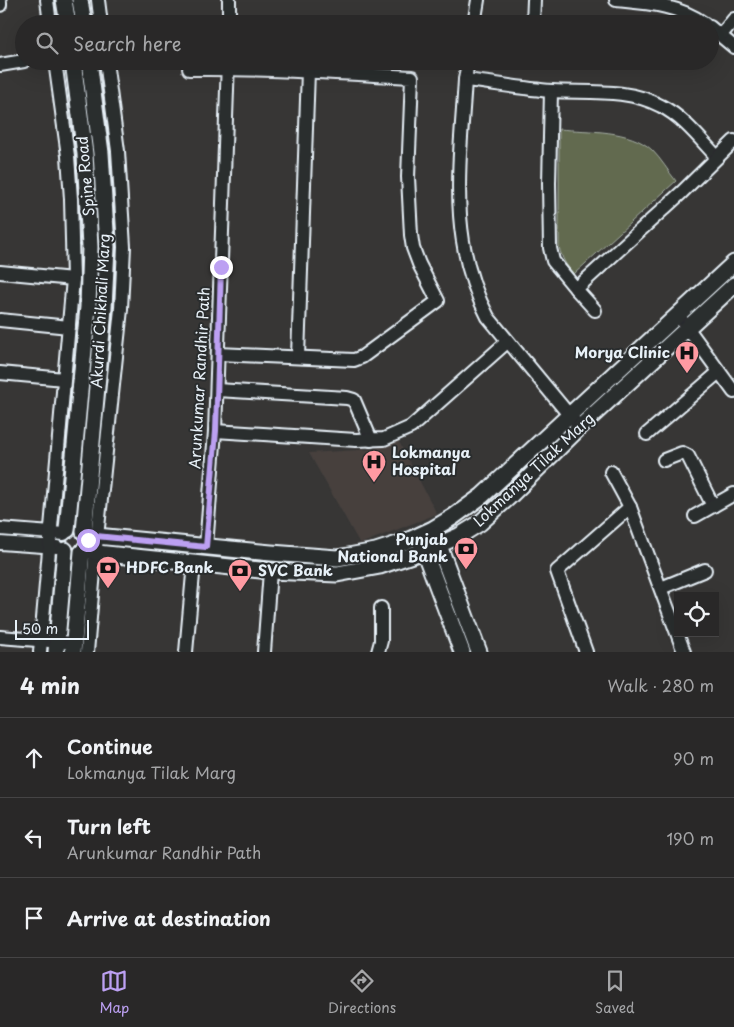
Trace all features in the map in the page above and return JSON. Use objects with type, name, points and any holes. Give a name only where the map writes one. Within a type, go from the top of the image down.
[{"type":"main road","points":[[64,0],[66,15]]},
{"type":"main road","points":[[80,0],[82,15]]},
{"type":"main road","name":"Spine Road","points":[[60,540],[88,307],[90,247],[85,154],[74,70]]},
{"type":"main road","name":"Akurdi Chikhali Marg","points":[[74,647],[88,543],[107,247],[101,153],[90,70]]},
{"type":"main road","name":"Lokmanya Tilak Marg","points":[[88,543],[206,547],[337,558],[376,551],[418,536],[453,518],[482,496],[734,263]]},
{"type":"main road","name":"Lokmanya Tilak Marg","points":[[88,543],[194,563],[270,572],[337,574],[380,566],[424,551],[459,536],[480,523],[580,427],[734,285]]},
{"type":"main road","points":[[76,528],[88,543],[74,554],[60,540],[76,528]]},
{"type":"main road","points":[[433,529],[479,652]]},
{"type":"main road","points":[[418,536],[462,652]]},
{"type":"main road","points":[[57,647],[60,540]]},
{"type":"street","points":[[46,0],[48,15]]},
{"type":"street","points":[[98,0],[100,15]]},
{"type":"street","points":[[228,15],[229,0]]},
{"type":"street","points":[[476,15],[478,0]]},
{"type":"street","points":[[533,15],[534,0]]},
{"type":"street","points":[[616,0],[681,5],[694,15]]},
{"type":"street","points":[[719,29],[734,19]]},
{"type":"street","points":[[719,34],[734,47]]},
{"type":"street","points":[[0,64],[15,62]]},
{"type":"street","points":[[40,646],[60,540],[64,379],[72,279],[71,199],[68,156],[56,70]]},
{"type":"street","points":[[87,652],[88,543],[121,309],[124,247],[118,151],[107,70]]},
{"type":"street","name":"Arunkumar Randhir Path","points":[[206,547],[216,431],[228,70]]},
{"type":"street","points":[[218,354],[298,356],[354,360],[362,357],[438,301],[416,256],[411,235],[408,177],[412,77],[295,70]]},
{"type":"street","points":[[467,70],[459,178],[460,228],[464,251],[479,300],[488,317],[507,342],[580,427]]},
{"type":"street","points":[[298,356],[308,71]]},
{"type":"street","points":[[465,80],[551,91],[608,92],[641,98],[675,115],[717,157]]},
{"type":"street","points":[[551,91],[550,248],[553,260],[596,310]]},
{"type":"street","points":[[576,289],[734,141]]},
{"type":"street","points":[[0,272],[72,279]]},
{"type":"street","points":[[678,315],[734,392]]},
{"type":"street","points":[[0,320],[69,327]]},
{"type":"street","points":[[216,431],[356,440],[384,439],[411,427],[507,342]]},
{"type":"street","points":[[647,434],[719,372]]},
{"type":"street","points":[[0,373],[64,379]]},
{"type":"street","points":[[217,390],[354,400],[371,440]]},
{"type":"street","points":[[664,460],[678,454],[688,456],[714,506]]},
{"type":"street","points":[[611,472],[622,489],[630,507],[684,652]]},
{"type":"street","points":[[696,516],[734,494]]},
{"type":"street","points":[[586,652],[557,571],[630,507]]},
{"type":"street","points":[[0,529],[60,540]]},
{"type":"street","points":[[0,543],[60,540]]},
{"type":"street","points":[[186,652],[194,563]]},
{"type":"street","points":[[661,588],[705,570]]},
{"type":"street","points":[[264,652],[270,572]]},
{"type":"street","points":[[378,652],[381,641],[381,608]]},
{"type":"street","points":[[0,637],[40,646],[74,647]]},
{"type":"shaded area","name":"Lokmanya Hospital","points":[[398,440],[437,514],[360,544],[309,453],[374,449]]},
{"type":"green space","points":[[559,129],[608,133],[632,138],[652,150],[676,181],[574,274],[561,255],[559,247]]},
{"type":"place","name":"Morya Clinic","points":[[687,374]]},
{"type":"place","name":"Lokmanya Hospital","points":[[374,483]]},
{"type":"place","name":"Punjab National Bank","points":[[466,570]]},
{"type":"place","name":"HDFC Bank","points":[[108,589]]},
{"type":"place","name":"SVC Bank","points":[[240,592]]},
{"type":"route","points":[[88,540],[86,535],[206,547],[216,431],[221,267]]}]
